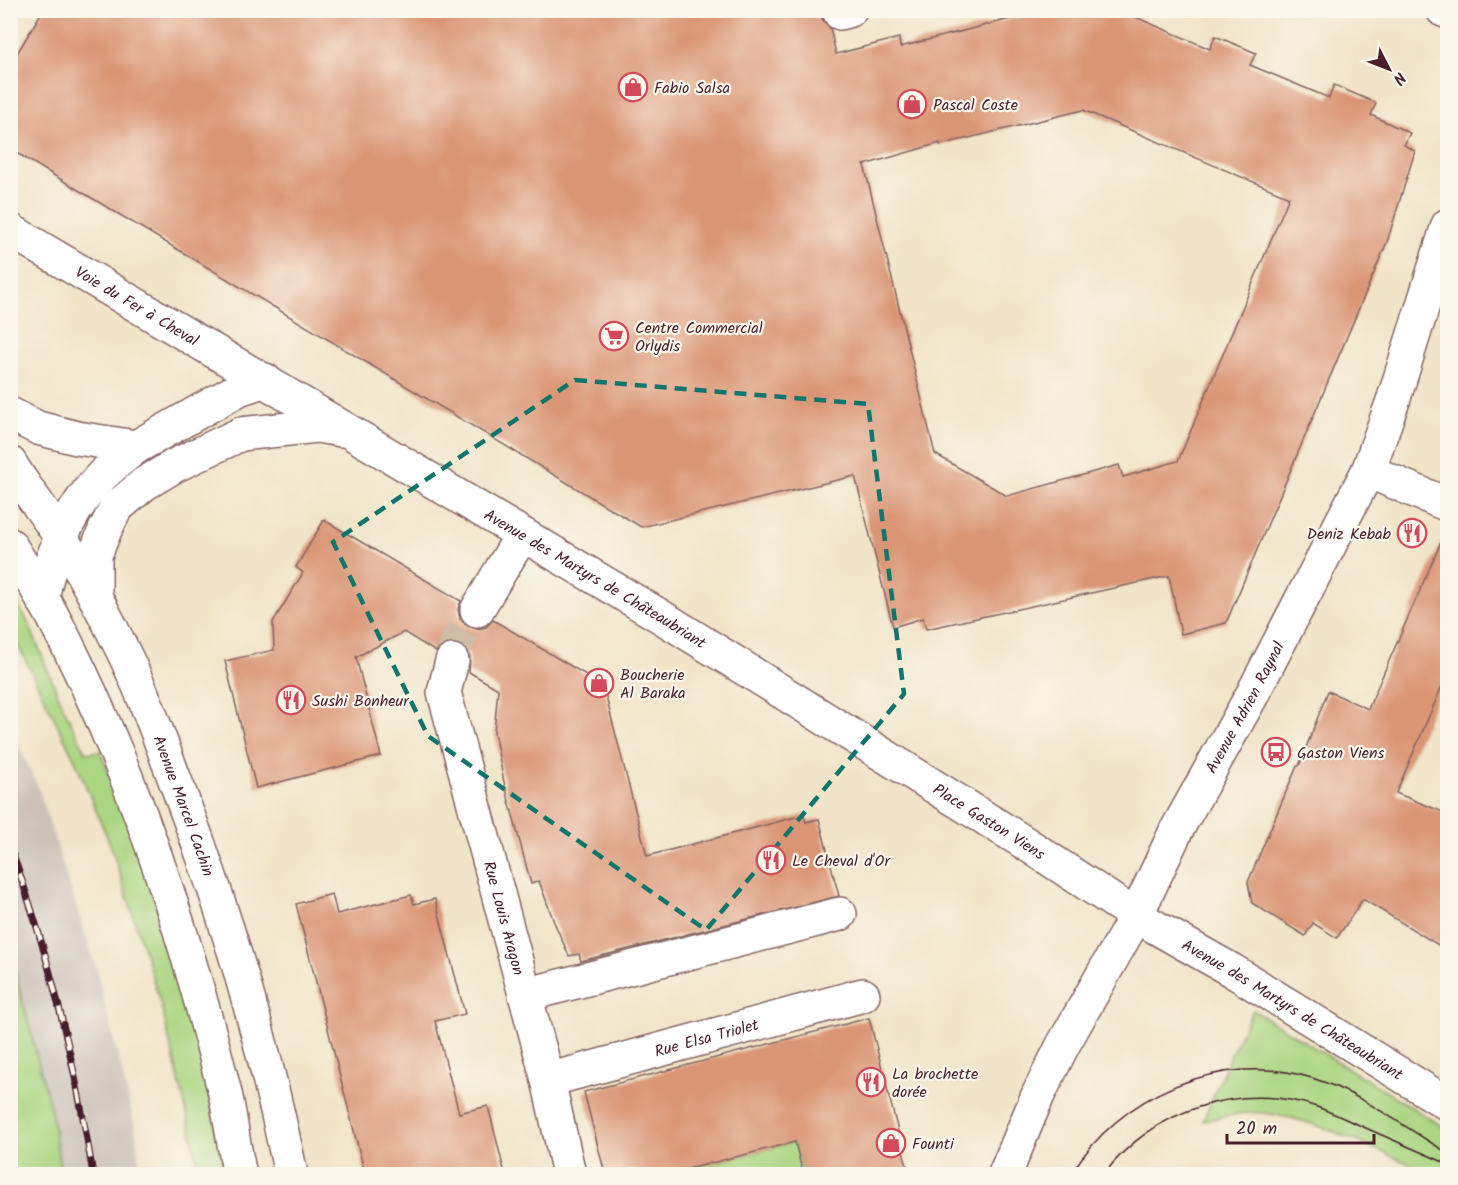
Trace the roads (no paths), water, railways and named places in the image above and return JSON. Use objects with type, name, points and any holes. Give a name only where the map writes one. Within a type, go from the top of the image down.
[{"type":"street","points":[[1443,10],[1448,12]]},
{"type":"street","name":"Avenue Adrien Raynal","points":[[1005,1174],[1038,1095],[1063,1045],[1136,916],[1176,831],[1252,695],[1368,471],[1394,398],[1448,225]]},
{"type":"street","name":"Voie du Fer à Cheval","points":[[10,230],[265,380]]},
{"type":"street","points":[[42,599],[47,575],[61,538],[76,509],[97,480],[136,447],[239,388],[265,380]]},
{"type":"street","name":"Avenue des Martyrs de Châteaubriant","points":[[265,380],[346,431],[660,616],[843,729]]},
{"type":"street","points":[[10,414],[39,428],[77,438],[136,447]]},
{"type":"street","name":"Avenue des Martyrs de Châteaubriant","points":[[95,597],[95,555],[105,530],[117,508],[144,484],[174,466],[242,434],[317,426],[346,431]]},
{"type":"street","name":"Avenue Marcel Cachin","points":[[10,463],[61,538],[95,597],[121,648],[155,727],[200,845],[237,961],[261,1047],[291,1174]]},
{"type":"street","points":[[1368,471],[1448,505]]},
{"type":"street","points":[[477,610],[522,535]]},
{"type":"street","points":[[10,544],[52,615],[100,718],[138,808],[189,958],[207,1022],[225,1093],[240,1174]]},
{"type":"street","name":"Rue Louis Aragon","points":[[452,662],[444,692],[548,1080],[569,1174]]},
{"type":"street","name":"Place Gaston Viens","points":[[843,729],[1025,843],[1136,916]]},
{"type":"street","points":[[525,995],[840,914]]},
{"type":"street","name":"Avenue des Martyrs de Châteaubriant","points":[[1136,916],[1233,971],[1448,1104]]},
{"type":"street","name":"Rue Elsa Triolet","points":[[548,1080],[863,995]]},
{"type":"tunnel","points":[[452,661],[456,644],[477,610]]},
{"type":"tram line","points":[[1071,1174],[1091,1146],[1116,1122],[1144,1102],[1175,1086],[1208,1075],[1243,1070],[1277,1071],[1330,1084],[1365,1101],[1448,1153]]},
{"type":"tram line","points":[[1104,1174],[1124,1152],[1147,1133],[1172,1118],[1200,1107],[1228,1100],[1258,1098],[1287,1100],[1317,1107],[1448,1164]]},
{"type":"railway","points":[[10,847],[49,968],[78,1091],[93,1174]]},
{"type":"place","name":"Fabio Salsa","points":[[633,87]]},
{"type":"place","name":"Pascal Coste","points":[[912,104]]},
{"type":"place","name":"Centre Commercial Orlydis","points":[[614,336]]},
{"type":"place","name":"Deniz Kebab","points":[[1412,533]]},
{"type":"place","name":"Boucherie Al Baraka","points":[[599,683]]},
{"type":"place","name":"Sushi Bonheur","points":[[291,700]]},
{"type":"place","name":"Gaston Viens","points":[[1276,752]]},
{"type":"place","name":"Le Cheval d'Or","points":[[771,860]]},
{"type":"place","name":"La brochette dorée","points":[[871,1082]]},
{"type":"place","name":"Founti","points":[[891,1143]]}]
